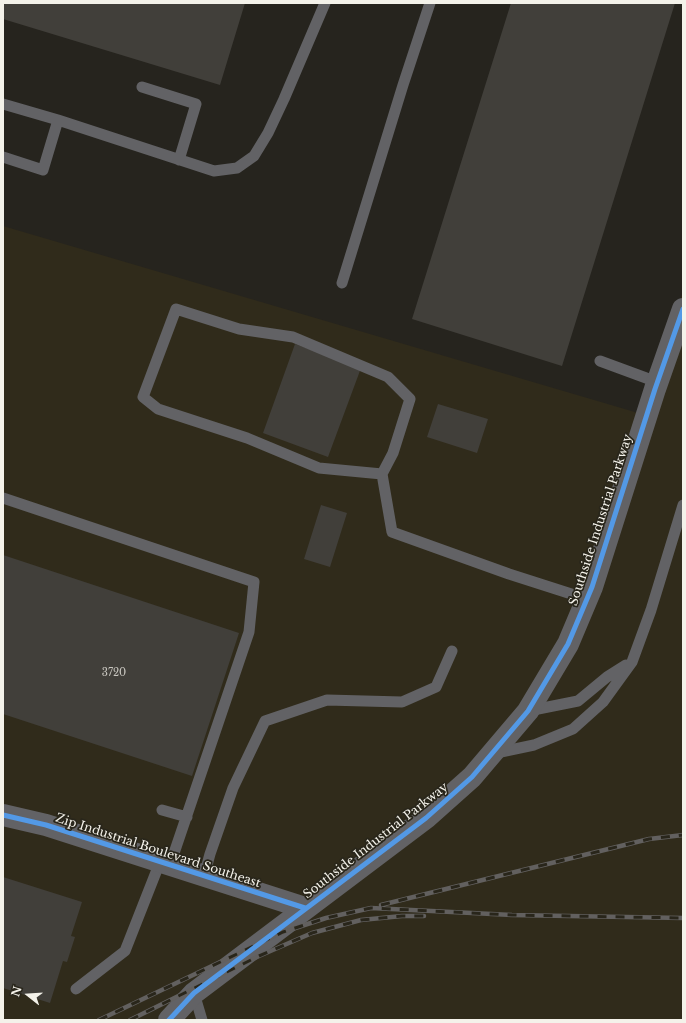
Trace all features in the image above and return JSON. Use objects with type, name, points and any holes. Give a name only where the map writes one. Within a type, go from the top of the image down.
[{"type":"street","name":"Southside Industrial Parkway","points":[[169,1020],[194,993],[426,818],[472,777],[528,711],[568,644],[592,588],[657,382],[683,309]]},
{"type":"street","name":"Zip Industrial Boulevard Southeast","points":[[3,815],[46,825],[305,908]]},
{"type":"lane","points":[[3,104],[58,120],[214,171],[236,168],[254,156],[268,133],[325,3]]},
{"type":"lane","points":[[342,283],[403,84],[430,3]]},
{"type":"lane","points":[[142,87],[196,104],[179,160]]},
{"type":"lane","points":[[3,157],[43,170],[58,120]]},
{"type":"lane","points":[[382,474],[319,468],[247,438],[158,409],[143,398],[176,309],[239,329],[293,337],[388,378],[410,399],[394,453],[382,474],[392,532],[509,574],[587,599]]},
{"type":"lane","points":[[600,361],[657,382]]},
{"type":"lane","points":[[3,498],[254,582],[249,632],[187,817],[125,951],[76,989]]},
{"type":"lane","points":[[492,754],[534,745],[574,729],[602,702],[632,662],[651,610],[683,505]]},
{"type":"lane","points":[[204,876],[233,788],[265,721],[327,700],[402,702],[436,687],[452,651]]},
{"type":"lane","points":[[528,711],[578,701],[608,677],[632,662]]},
{"type":"lane","points":[[162,810],[187,817]]},
{"type":"lane","points":[[194,993],[202,1020]]},
{"type":"shaded area","points":[[3,226],[645,415],[683,291],[683,1020],[3,1020]]},
{"type":"building","points":[[3,3],[245,3],[220,85],[3,19]]},
{"type":"building","points":[[511,3],[675,3],[562,366],[412,319]]},
{"type":"building","points":[[295,344],[361,368],[328,457],[263,433]]},
{"type":"building","points":[[438,404],[488,419],[477,453],[427,437]]},
{"type":"building","points":[[321,505],[347,513],[330,567],[304,559]]},
{"type":"building","points":[[3,555],[239,633],[192,776],[3,714]]},
{"type":"building","points":[[3,877],[82,902],[71,936],[75,937],[67,962],[63,961],[50,1003],[3,988]]},
{"type":"railway","points":[[381,905],[649,839],[683,835]]},
{"type":"railway","points":[[99,1020],[283,932],[326,918],[371,908],[512,915],[683,918]]},
{"type":"railway","points":[[130,1020],[259,956],[312,933],[361,920],[402,916],[424,916]]},
{"type":"cycle path","points":[[169,1020],[194,993],[426,818],[472,777],[528,711],[568,644],[592,587],[655,389],[683,309]]},
{"type":"cycle path","points":[[3,815],[46,825],[305,908]]}]
